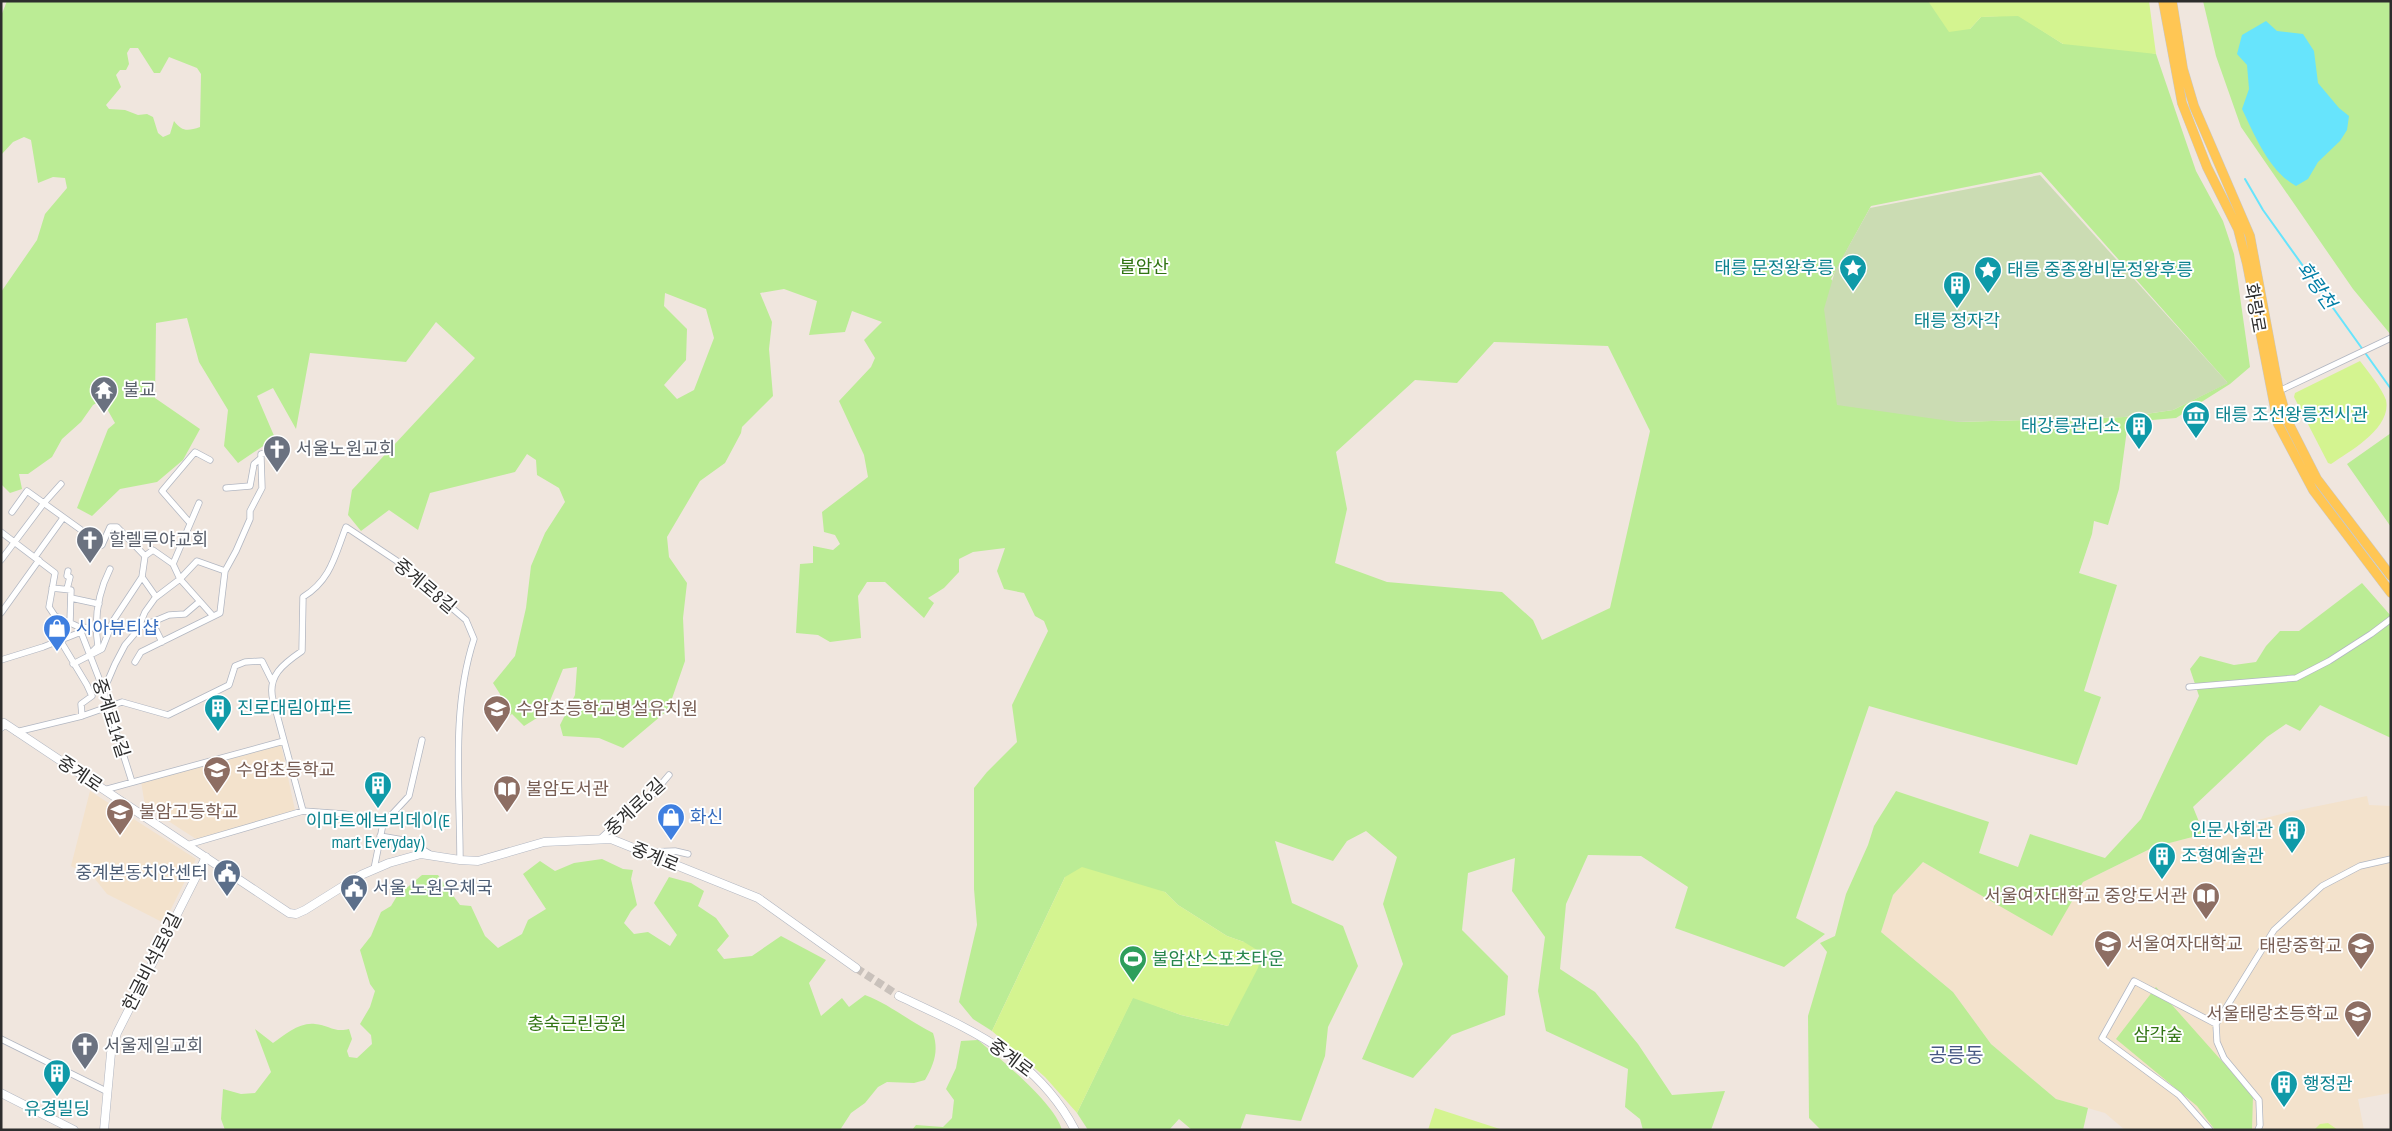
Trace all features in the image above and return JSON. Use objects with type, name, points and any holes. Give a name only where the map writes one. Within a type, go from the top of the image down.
[{"type":"main road","name":"화랑로","points":[[2162,1],[2182,103],[2207,167],[2238,229],[2275,393],[2317,479],[2391,576]]},
{"type":"main road","name":"화랑로","points":[[2172,1],[2183,69],[2194,106],[2250,236],[2275,393],[2278,424],[2313,490],[2391,593]]},
{"type":"street","points":[[2275,393],[2391,338]]},
{"type":"street","points":[[226,488],[250,486],[254,464],[261,458],[262,454],[286,449]]},
{"type":"street","points":[[190,523],[162,491],[195,452],[210,460]]},
{"type":"street","points":[[135,662],[142,652],[220,612],[225,571],[236,551],[250,519],[250,511],[262,488],[261,458]]},
{"type":"street","points":[[1,560],[61,484]]},
{"type":"street","points":[[12,512],[27,491],[102,545],[110,527],[117,527],[145,556]]},
{"type":"street","points":[[173,564],[199,503]]},
{"type":"street","points":[[1,612],[63,518]]},
{"type":"street","name":"중계로8길","points":[[272,680],[279,670],[302,651],[304,597],[315,590],[329,571],[346,527],[398,561],[466,620],[474,639],[467,660],[460,718],[460,860]]},
{"type":"street","points":[[1,532],[55,573],[49,607],[55,616],[80,629]]},
{"type":"street","points":[[90,655],[102,649],[109,636],[113,622],[142,577],[145,556],[153,550],[173,564],[180,579],[213,616]]},
{"type":"street","points":[[103,692],[125,645],[138,628],[145,612],[156,597],[180,579],[197,561],[225,571]]},
{"type":"street","points":[[90,655],[98,646],[96,628],[99,604],[110,569]]},
{"type":"street","points":[[67,589],[70,577],[67,576],[68,571]]},
{"type":"street","points":[[142,577],[156,597]]},
{"type":"street","points":[[52,588],[71,590],[70,623]]},
{"type":"street","points":[[71,598],[99,604]]},
{"type":"street","points":[[138,628],[169,615],[185,614],[199,602]]},
{"type":"street","points":[[2189,686],[2296,678],[2329,661],[2371,634],[2391,618]]},
{"type":"street","points":[[152,622],[162,642]]},
{"type":"street","points":[[1,660],[60,640],[80,629],[96,628]]},
{"type":"street","name":"중계로14길","points":[[80,629],[103,692],[132,782]]},
{"type":"street","points":[[60,640],[92,696],[81,704],[82,716]]},
{"type":"street","name":"중계로14길","points":[[73,664],[90,655]]},
{"type":"street","points":[[16,732],[82,716],[122,702],[168,715],[229,685],[235,666],[245,662],[262,661],[272,680],[272,697],[303,812]]},
{"type":"street","name":"중계로","points":[[2,724],[206,857],[289,914],[296,914],[374,869],[421,854],[460,860],[485,859],[544,842],[601,838],[611,839],[646,852],[758,898],[856,968]]},
{"type":"street","points":[[374,869],[383,824],[409,796],[422,740]]},
{"type":"street","points":[[104,790],[284,741]]},
{"type":"street","name":"중계로6길","points":[[601,838],[645,797],[653,794],[669,776]]},
{"type":"street","points":[[187,845],[303,812],[344,814],[383,824]]},
{"type":"street","name":"중계로","points":[[380,836],[409,841],[430,854]]},
{"type":"street","points":[[646,852],[675,851],[688,854]]},
{"type":"street","name":"한글비석로8길","points":[[104,1130],[111,1054],[117,1033],[206,857]]},
{"type":"street","points":[[2258,1130],[2260,1125],[2259,1100],[2224,1058],[2217,1042],[2216,1024],[2274,930],[2322,886],[2360,866],[2391,859]]},
{"type":"street","points":[[2210,1130],[2179,1096],[2102,1038],[2134,981],[2216,1024]]},
{"type":"street","name":"중계로","points":[[900,996],[976,1033],[1015,1058],[1043,1082],[1064,1108],[1075,1130]]},
{"type":"street","points":[[1,1039],[108,1092]]},
{"type":"street","points":[[1,1093],[74,1130]]},
{"type":"shaded area","name":"수암초등학교","points":[[281,745],[295,810],[264,821],[196,839],[145,806],[141,781]]},
{"type":"shaded area","name":"불암고등학교","points":[[90,791],[196,859],[164,923],[107,894],[95,879],[71,866]]},
{"type":"shaded area","name":"서울여자대학교","points":[[2367,796],[2369,805],[2391,806],[2391,1093],[2358,1099],[2364,1130],[2125,1130],[2105,1113],[2056,1099],[1991,1044],[1953,992],[1881,932],[1893,895],[1923,862],[2052,935],[2083,882],[2154,847],[2289,812]]},
{"type":"green space","name":"불암산","points":[[7,1],[1930,1],[1970,29],[1981,17],[2018,15],[2063,44],[2106,42],[2156,54],[2196,171],[2223,221],[2234,254],[2250,367],[2230,384],[2176,418],[2128,422],[2119,489],[2108,525],[2094,521],[2092,534],[2079,573],[2117,585],[2084,691],[2101,697],[2077,765],[1869,706],[1796,918],[1825,934],[1784,967],[1675,928],[1688,887],[1641,856],[1588,855],[1566,904],[1560,969],[1595,992],[1638,1044],[1672,1095],[1725,1091],[1711,1130],[1643,1130],[1640,1119],[1625,1107],[1628,1069],[1546,1031],[1538,991],[1545,937],[1512,891],[1515,858],[1468,873],[1462,930],[1508,976],[1505,1015],[1452,1035],[1413,1078],[1362,1059],[1403,964],[1383,904],[1397,857],[1366,831],[1347,841],[1333,861],[1275,841],[1292,903],[1343,926],[1358,966],[1328,1027],[1325,1056],[1301,1121],[1246,1114],[1240,1130],[1192,1130],[1179,1119],[1169,1130],[1088,1130],[1077,1113],[1133,997],[1181,1015],[1228,1026],[1238,1003],[1244,942],[1227,936],[1178,905],[1165,892],[1065,877],[992,1031],[973,1019],[959,1002],[977,925],[974,889],[974,788],[1017,742],[1012,705],[1048,631],[1044,621],[1035,616],[1024,593],[1004,589],[997,571],[1005,548],[973,552],[959,559],[959,572],[944,588],[928,598],[934,603],[924,618],[885,582],[867,582],[858,596],[861,638],[830,642],[818,635],[796,633],[800,564],[813,563],[813,546],[833,550],[840,544],[835,535],[824,532],[822,512],[868,477],[864,455],[839,401],[871,367],[875,358],[864,340],[882,322],[852,311],[845,332],[809,335],[817,301],[784,289],[760,293],[772,322],[769,349],[773,396],[742,427],[741,433],[725,463],[700,481],[667,537],[669,557],[687,583],[683,618],[685,661],[668,710],[623,748],[599,738],[563,736],[560,725],[575,695],[577,667],[563,669],[545,713],[524,726],[512,714],[504,720],[500,694],[493,683],[515,656],[526,608],[531,566],[545,533],[565,502],[559,488],[537,475],[536,460],[527,454],[515,472],[430,493],[418,530],[389,510],[361,531],[348,515],[352,490],[475,358],[436,322],[406,362],[310,353],[296,429],[273,388],[257,396],[275,438],[238,463],[224,446],[228,410],[199,362],[187,318],[156,323],[155,398],[200,429],[183,460],[157,482],[120,489],[92,516],[77,508],[108,429],[115,423],[102,400],[93,405],[81,422],[62,439],[52,457],[28,474],[19,474],[22,489],[10,493],[1,484],[1,292],[37,240],[45,214],[67,188],[65,178],[53,177],[38,183],[31,140],[24,137],[13,142],[1,155],[1,16]],"holes":[[[130,48],[138,48],[154,73],[160,73],[169,57],[197,68],[201,74],[200,127],[186,130],[174,121],[170,134],[163,137],[158,133],[153,117],[147,114],[138,115],[125,110],[109,109],[106,105],[121,87],[116,75],[120,70],[126,70],[129,64],[127,53]],[[2041,172],[2227,383],[2173,410],[2125,417],[1957,422],[1831,279],[1871,206]],[[665,293],[706,309],[714,338],[694,390],[677,399],[664,385],[686,360],[687,329],[664,306]],[[1494,342],[1608,346],[1650,431],[1610,608],[1542,640],[1533,620],[1502,592],[1387,582],[1335,563],[1347,509],[1336,452],[1415,380],[1457,383]]]},
{"type":"green space","points":[[1928,1],[2149,1],[2156,54],[2063,44],[2018,16],[1981,17],[1970,29],[1949,32]]},
{"type":"green space","points":[[2203,1],[2391,1],[2391,335],[2353,289],[2241,127],[2216,56]]},
{"type":"green space","name":"태릉 중종왕비문정왕후릉","points":[[2040,175],[2228,383],[2173,410],[2125,417],[1957,422],[1837,405],[1824,309],[1835,271],[1870,208]]},
{"type":"green space","points":[[2360,361],[2384,395],[2386,410],[2383,420],[2368,438],[2331,464],[2328,463],[2294,397],[2295,393]]},
{"type":"green space","points":[[2391,433],[2391,527],[2347,464]]},
{"type":"green space","points":[[2362,583],[2391,616],[2391,738],[2320,705],[2300,731],[2286,724],[2267,737],[2193,807],[2204,834],[2154,847],[2083,882],[2052,936],[1923,862],[1893,895],[1881,932],[1953,992],[1991,1044],[2056,1099],[2088,1108],[2083,1130],[1821,1130],[1809,1118],[1808,1016],[1827,952],[1820,943],[1835,936],[1846,894],[1868,845],[1874,826],[1896,791],[1989,822],[1979,853],[2018,867],[2030,834],[2105,858],[2141,819],[2199,696],[2190,669],[2200,656],[2234,665],[2256,662],[2266,646],[2280,631],[2299,631]]},
{"type":"green space","name":"충숙근린공원","points":[[602,859],[623,869],[633,870],[631,879],[637,905],[624,923],[634,934],[648,932],[670,946],[677,935],[654,903],[669,877],[691,883],[704,891],[698,906],[716,918],[729,936],[717,950],[724,959],[752,956],[781,936],[826,960],[809,983],[821,1016],[842,998],[849,1007],[865,995],[933,1033],[936,1046],[935,1057],[925,1080],[914,1083],[887,1082],[878,1087],[865,1103],[851,1113],[840,1130],[225,1130],[221,1119],[223,1089],[241,1094],[255,1093],[271,1072],[255,1029],[273,1043],[303,1025],[320,1025],[340,1030],[349,1029],[352,1039],[347,1051],[349,1057],[357,1058],[372,1044],[371,1035],[360,1024],[370,1007],[375,991],[370,984],[360,950],[371,936],[381,912],[391,906],[397,896],[422,875],[438,875],[460,905],[471,906],[485,936],[498,948],[522,934],[528,920],[546,909],[523,874],[540,861],[555,871],[574,863]]},
{"type":"green space","name":"불암산스포츠타운","points":[[1082,867],[1165,892],[1178,905],[1227,936],[1244,942],[1262,953],[1258,968],[1228,1026],[1181,1015],[1133,998],[1077,1113],[1045,1077],[992,1031],[1065,877]]},
{"type":"green space","name":"삼각숲","points":[[2156,987],[2253,1096],[2252,1130],[2215,1130],[2197,1106],[2116,1039]]},
{"type":"green space","points":[[978,1040],[1026,1082],[1049,1107],[1062,1130],[912,1130],[916,1125],[943,1127],[952,1118],[954,1100],[946,1089],[956,1068],[961,1041]]},
{"type":"green space","points":[[1435,1108],[1503,1130],[1428,1130]]},
{"type":"green space","points":[[2328,1123],[2338,1130],[2314,1130],[2320,1124]]},
{"type":"water","points":[[2266,21],[2277,31],[2303,34],[2314,51],[2318,83],[2339,108],[2349,116],[2347,130],[2340,141],[2318,162],[2308,179],[2296,186],[2286,179],[2270,162],[2242,109],[2249,89],[2247,65],[2237,54],[2242,35]]},
{"type":"waterway","name":"화랑천","points":[[2245,179],[2263,210],[2391,389]]},
{"type":"tunnel","points":[[856,968],[899,996]]},
{"type":"place","name":"태릉 문정왕후릉","points":[[1853,292]]},
{"type":"place","name":"태릉 중종왕비문정왕후릉","points":[[1988,294]]},
{"type":"place","name":"태릉 정자각","points":[[1957,309]]},
{"type":"place","name":"불교","points":[[104,414]]},
{"type":"place","name":"태릉 조선왕릉전시관","points":[[2196,439]]},
{"type":"place","name":"태강릉관리소","points":[[2139,450]]},
{"type":"place","name":"서울노원교회","points":[[277,473]]},
{"type":"place","name":"할렐루야교회","points":[[90,564]]},
{"type":"place","name":"시아뷰티샵","points":[[57,652]]},
{"type":"place","name":"진로대림아파트","points":[[218,732]]},
{"type":"place","name":"수암초등학교병설유치원","points":[[497,733]]},
{"type":"place","name":"수암초등학교","points":[[217,794]]},
{"type":"place","name":"이마트에브리데이(E mart Everyday)","points":[[378,809]]},
{"type":"place","name":"불암도서관","points":[[507,813]]},
{"type":"place","name":"불암고등학교","points":[[120,836]]},
{"type":"place","name":"화신","points":[[671,841]]},
{"type":"place","name":"인문사회관","points":[[2292,854]]},
{"type":"place","name":"조형예술관","points":[[2162,880]]},
{"type":"place","name":"중계본동치안센터","points":[[227,897]]},
{"type":"place","name":"서울 노원우체국","points":[[354,912]]},
{"type":"place","name":"서울여자대학교 중앙도서관","points":[[2206,920]]},
{"type":"place","name":"서울여자대학교","points":[[2108,968]]},
{"type":"place","name":"태랑중학교","points":[[2361,970]]},
{"type":"place","name":"불암산스포츠타운","points":[[1133,983]]},
{"type":"place","name":"서울태랑초등학교","points":[[2358,1038]]},
{"type":"place","name":"서울제일교회","points":[[85,1070]]},
{"type":"place","name":"유경빌딩","points":[[57,1097]]},
{"type":"place","name":"행정관","points":[[2284,1108]]},
{"type":"district","name":"공릉동","points":[[1956,1055]]}]
